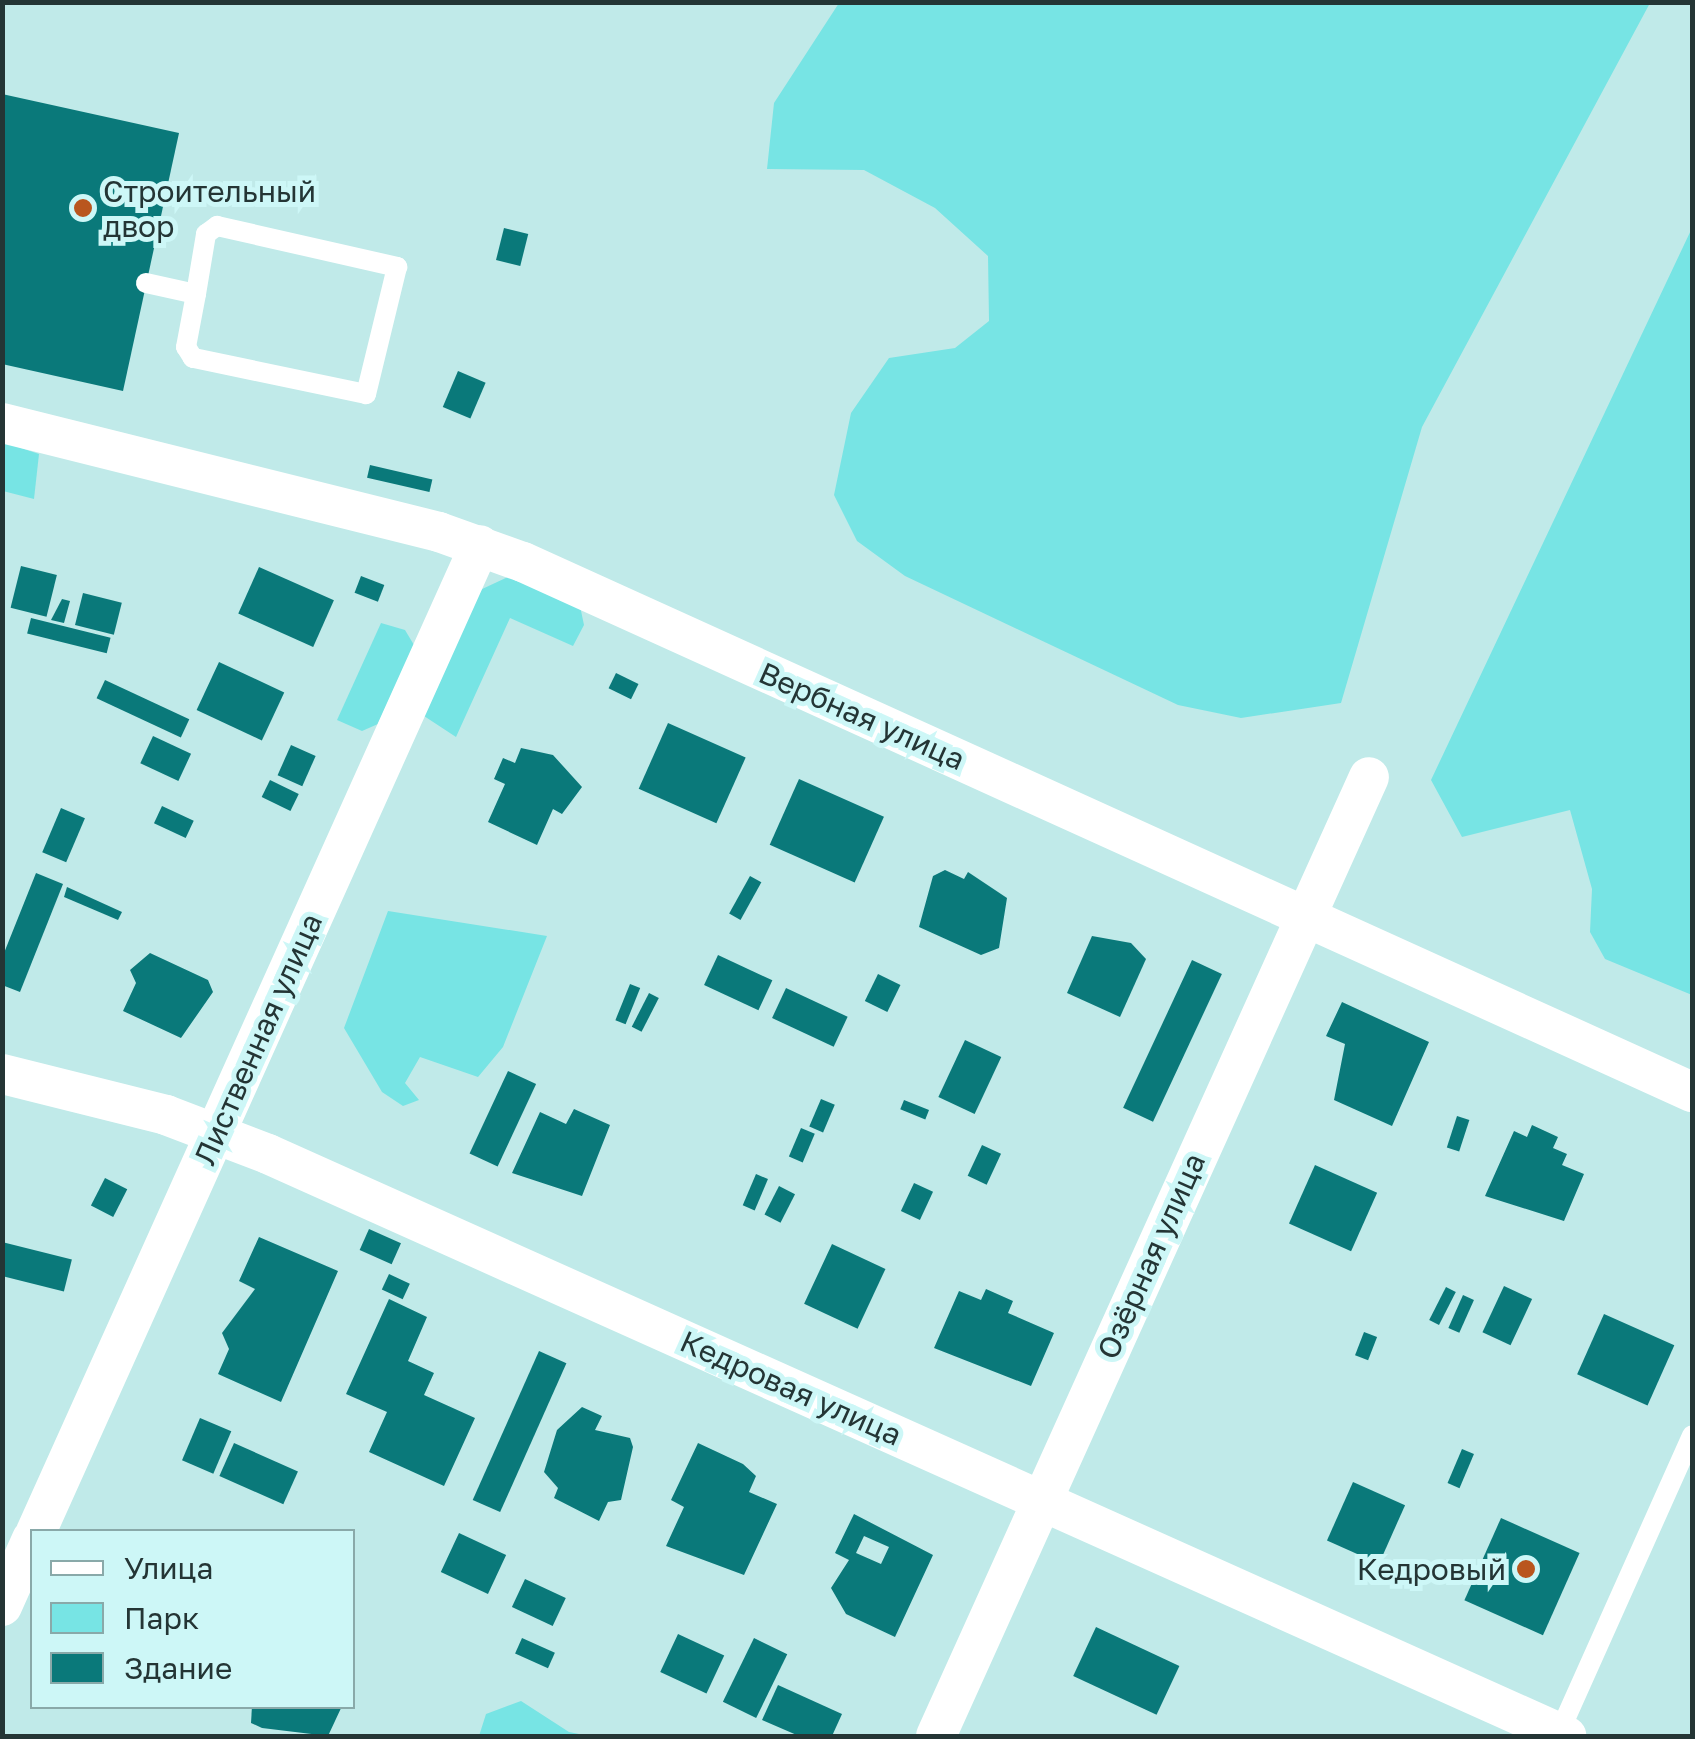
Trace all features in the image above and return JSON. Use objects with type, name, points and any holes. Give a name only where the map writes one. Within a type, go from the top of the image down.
[{"type":"street","name":"Вербная улица","points":[[2,423],[480,546],[1692,1092]]},
{"type":"street","name":"Лиственная улица","points":[[37,1529],[480,546]]},
{"type":"street","name":"Озёрная улица","points":[[936,1736],[1369,777]]},
{"type":"street","name":"Кедровая улица","points":[[2,1074],[216,1133],[1563,1735]]},
{"type":"street","points":[[2,1606],[30,1543]]},
{"type":"lane","points":[[211,226],[397,267],[366,394],[193,358],[186,347],[196,294],[211,226]]},
{"type":"lane","points":[[146,283],[196,294]]},
{"type":"lane","points":[[1563,1735],[1692,1435]]},
{"type":"green space","points":[[839,3],[1650,3],[1422,427],[1341,703],[1241,718],[1178,705],[905,576],[857,541],[834,495],[851,413],[889,358],[955,348],[989,321],[988,256],[935,208],[864,170],[767,169],[774,103]]},
{"type":"green space","points":[[1692,228],[1692,995],[1605,959],[1590,932],[1592,889],[1570,810],[1462,837],[1431,780]]},
{"type":"green space","points":[[3,442],[39,454],[34,499],[3,491]]},
{"type":"green space","points":[[510,576],[580,606],[584,625],[573,646],[510,618],[456,737],[424,716],[480,590]]},
{"type":"green space","points":[[381,623],[405,630],[414,645],[378,724],[362,731],[337,720]]},
{"type":"green space","points":[[388,911],[547,936],[503,1047],[478,1077],[420,1057],[405,1083],[419,1100],[403,1106],[382,1092],[344,1028]]},
{"type":"green space","points":[[521,1701],[569,1732],[589,1736],[479,1736],[486,1714]]},
{"type":"building","name":"Строительный двор","points":[[2,94],[179,133],[123,391],[2,364]]},
{"type":"building","points":[[504,228],[528,234],[520,266],[496,260]]},
{"type":"building","points":[[458,371],[486,383],[470,419],[443,407]]},
{"type":"building","points":[[370,465],[432,479],[429,492],[367,478]]},
{"type":"building","points":[[21,566],[57,575],[46,617],[11,608]]},
{"type":"building","points":[[259,567],[334,600],[313,647],[238,614]]},
{"type":"building","points":[[361,576],[384,585],[378,602],[355,593]]},
{"type":"building","points":[[83,593],[122,603],[114,635],[75,625]]},
{"type":"building","points":[[62,599],[70,601],[64,623],[51,620]]},
{"type":"building","points":[[31,618],[111,638],[107,653],[27,634]]},
{"type":"building","points":[[219,662],[284,692],[262,740],[197,710]]},
{"type":"building","points":[[616,673],[638,684],[631,699],[609,688]]},
{"type":"building","points":[[105,680],[189,719],[181,737],[97,698]]},
{"type":"building","points":[[668,723],[746,758],[716,823],[639,789]]},
{"type":"building","points":[[153,736],[191,754],[178,781],[140,763]]},
{"type":"building","points":[[291,745],[316,756],[302,786],[278,775]]},
{"type":"building","points":[[521,748],[553,755],[582,787],[562,814],[553,809],[537,845],[488,822],[505,784],[494,779],[503,758],[515,763]]},
{"type":"building","points":[[799,779],[884,817],[855,883],[770,845]]},
{"type":"building","points":[[270,780],[299,794],[290,811],[262,797]]},
{"type":"building","points":[[162,806],[194,821],[186,838],[154,823]]},
{"type":"building","points":[[61,808],[85,818],[66,862],[42,852]]},
{"type":"building","points":[[945,870],[964,879],[968,872],[1007,898],[999,948],[981,955],[919,927],[933,876]]},
{"type":"building","points":[[36,873],[63,884],[20,992],[2,985],[2,958]]},
{"type":"building","points":[[750,876],[761,882],[741,920],[729,914]]},
{"type":"building","points":[[67,887],[122,912],[118,920],[64,897]]},
{"type":"building","points":[[1092,936],[1131,943],[1146,959],[1120,1017],[1067,993]]},
{"type":"building","points":[[150,953],[208,980],[213,992],[181,1038],[123,1011],[136,983],[130,970]]},
{"type":"building","points":[[718,955],[772,980],[758,1010],[704,985]]},
{"type":"building","points":[[1192,960],[1222,974],[1153,1122],[1123,1108]]},
{"type":"building","points":[[878,974],[900,985],[887,1012],[865,1001]]},
{"type":"building","points":[[630,984],[640,988],[626,1024],[615,1020]]},
{"type":"building","points":[[786,988],[848,1017],[834,1047],[772,1018]]},
{"type":"building","points":[[649,993],[659,998],[642,1032],[632,1027]]},
{"type":"building","points":[[1342,1002],[1429,1042],[1392,1126],[1334,1100],[1345,1044],[1326,1036]]},
{"type":"building","points":[[965,1040],[1001,1057],[975,1114],[938,1097]]},
{"type":"building","points":[[508,1071],[536,1084],[498,1167],[470,1153]]},
{"type":"building","points":[[821,1099],[835,1105],[823,1132],[809,1127]]},
{"type":"building","points":[[904,1100],[929,1110],[925,1119],[900,1109]]},
{"type":"building","points":[[574,1109],[610,1125],[582,1196],[512,1173],[540,1112],[566,1124]]},
{"type":"building","points":[[1457,1116],[1469,1120],[1459,1151],[1447,1147]]},
{"type":"building","points":[[1532,1125],[1558,1137],[1553,1148],[1567,1154],[1562,1165],[1584,1174],[1564,1221],[1485,1196],[1514,1131],[1527,1137]]},
{"type":"building","points":[[801,1128],[815,1134],[803,1162],[789,1157]]},
{"type":"building","points":[[982,1145],[1001,1154],[987,1185],[968,1176]]},
{"type":"building","points":[[1315,1165],[1377,1193],[1351,1251],[1289,1223]]},
{"type":"building","points":[[756,1174],[768,1179],[755,1210],[743,1205]]},
{"type":"building","points":[[105,1178],[127,1189],[113,1217],[91,1206]]},
{"type":"building","points":[[914,1183],[933,1192],[920,1220],[901,1211]]},
{"type":"building","points":[[779,1186],[795,1194],[781,1223],[764,1215]]},
{"type":"building","points":[[369,1229],[401,1243],[392,1264],[360,1250]]},
{"type":"building","points":[[259,1237],[338,1271],[281,1402],[218,1374],[229,1349],[222,1333],[255,1289],[239,1281]]},
{"type":"building","points":[[2,1242],[72,1259],[64,1291],[2,1276]]},
{"type":"building","points":[[832,1244],[885,1269],[858,1329],[804,1304]]},
{"type":"building","points":[[389,1274],[410,1284],[403,1299],[382,1289]]},
{"type":"building","points":[[1504,1286],[1532,1299],[1511,1345],[1482,1332]]},
{"type":"building","points":[[1446,1287],[1456,1292],[1439,1325],[1429,1320]]},
{"type":"building","points":[[986,1289],[1013,1301],[1008,1313],[1054,1333],[1031,1386],[934,1348],[959,1291],[981,1300]]},
{"type":"building","points":[[1463,1295],[1474,1300],[1459,1333],[1448,1328]]},
{"type":"building","points":[[389,1299],[427,1317],[408,1361],[434,1373],[424,1395],[475,1418],[444,1486],[369,1452],[387,1412],[346,1394]]},
{"type":"building","points":[[1604,1314],[1674,1345],[1647,1406],[1577,1374]]},
{"type":"building","points":[[1364,1332],[1377,1337],[1368,1360],[1355,1355]]},
{"type":"building","points":[[539,1351],[566,1363],[500,1512],[473,1500]]},
{"type":"building","points":[[582,1407],[602,1416],[595,1430],[630,1438],[633,1447],[621,1500],[608,1502],[599,1521],[554,1498],[558,1488],[544,1472],[557,1430]]},
{"type":"building","points":[[200,1418],[231,1431],[213,1474],[182,1460]]},
{"type":"building","points":[[234,1443],[298,1471],[283,1504],[219,1476]]},
{"type":"building","points":[[698,1443],[743,1464],[756,1476],[749,1492],[777,1504],[744,1575],[666,1546],[684,1507],[671,1500]]},
{"type":"building","points":[[1462,1449],[1474,1454],[1460,1488],[1448,1483]]},
{"type":"building","points":[[1353,1482],[1405,1505],[1379,1564],[1327,1540]]},
{"type":"building","points":[[854,1514],[933,1555],[895,1637],[846,1614],[831,1588],[849,1560],[835,1553]],"holes":[[[864,1536],[889,1547],[881,1564],[856,1553]]]},
{"type":"building","points":[[1501,1518],[1580,1553],[1543,1635],[1464,1600]]},
{"type":"building","points":[[459,1533],[506,1555],[488,1594],[441,1572]]},
{"type":"building","points":[[525,1579],[566,1598],[553,1626],[512,1607]]},
{"type":"building","points":[[1096,1627],[1179,1666],[1157,1715],[1073,1676]]},
{"type":"building","points":[[678,1634],[724,1656],[706,1694],[660,1672]]},
{"type":"building","points":[[522,1638],[555,1653],[548,1668],[515,1654]]},
{"type":"building","points":[[754,1638],[787,1654],[756,1718],[723,1702]]},
{"type":"building","points":[[778,1685],[842,1714],[832,1736],[799,1736],[762,1720]]},
{"type":"building","points":[[252,1709],[341,1709],[328,1736],[262,1728],[251,1723]]},
{"type":"place","name":"Строительный двор","points":[[83,208]]},
{"type":"place","name":"Кедровый","points":[[1526,1569]]}]
